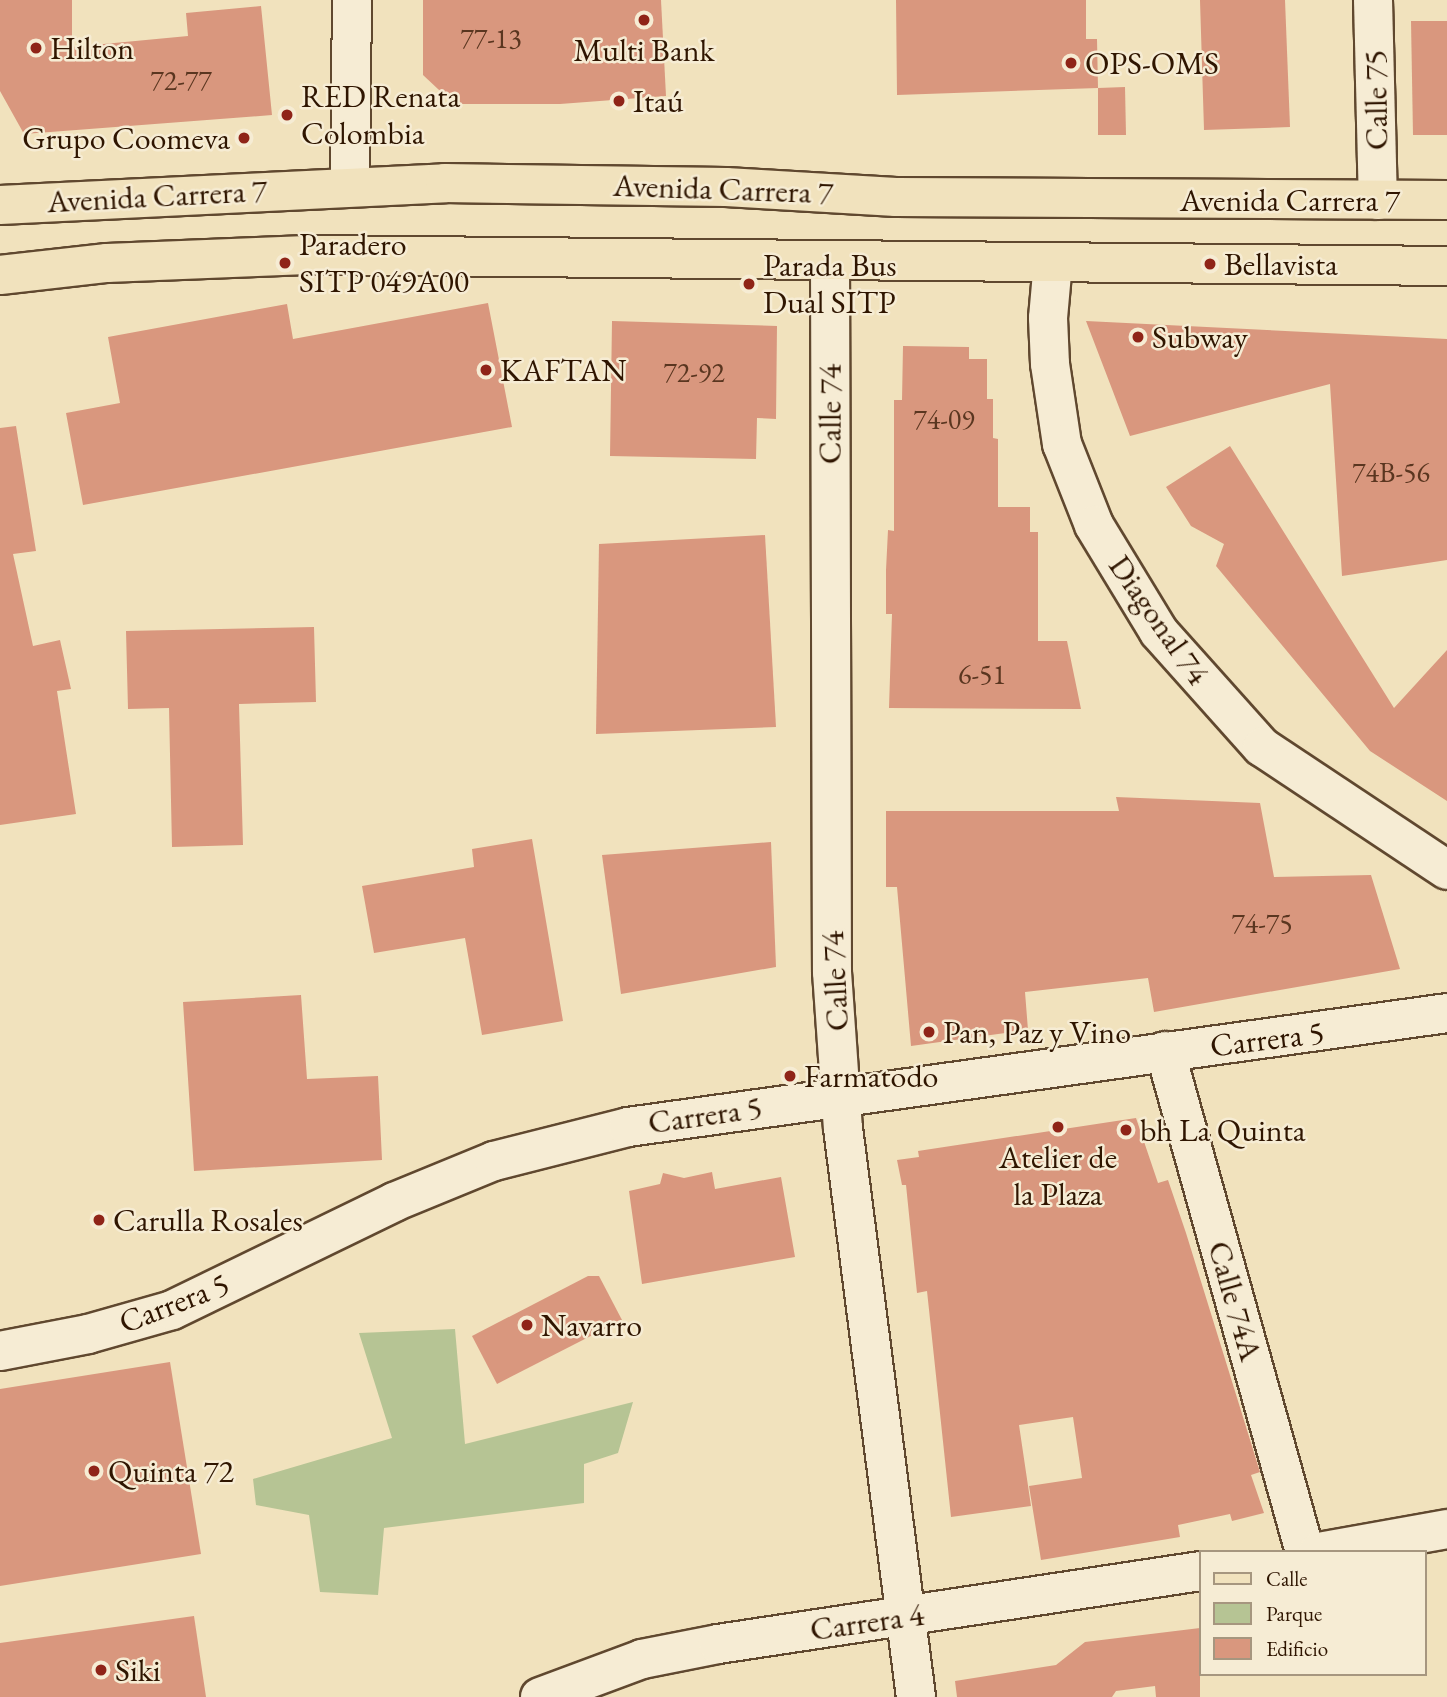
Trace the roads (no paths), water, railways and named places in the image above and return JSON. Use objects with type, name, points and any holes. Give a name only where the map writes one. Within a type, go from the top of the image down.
[{"type":"main road","name":"Avenida Carrera 7","points":[[0,205],[350,186],[561,183],[896,197],[1447,200]]},
{"type":"main road","name":"Avenida Carrera 7","points":[[0,275],[107,263],[307,255],[1447,266]]},
{"type":"street","points":[[350,186],[352,0]]},
{"type":"street","name":"Calle 75","points":[[1373,0],[1378,200]]},
{"type":"street","name":"Calle 74","points":[[830,260],[832,972],[841,1096],[916,1697]]},
{"type":"street","name":"Diagonal 74","points":[[1053,262],[1048,318],[1050,364],[1062,444],[1094,525],[1159,632],[1262,747],[1447,870]]},
{"type":"street","name":"Carrera 5","points":[[0,1351],[88,1334],[172,1310],[394,1202],[494,1160],[628,1127],[1447,1013]]},
{"type":"street","name":"Calle 74A","points":[[1165,1051],[1304,1550]]},
{"type":"street","points":[[1329,1550],[1447,1529]]},
{"type":"street","name":"Carrera 4","points":[[540,1697],[642,1659],[1198,1571]]},
{"type":"place","name":"Multi Bank","points":[[644,20]]},
{"type":"place","name":"Hilton","points":[[36,48]]},
{"type":"place","name":"OPS-OMS","points":[[1071,63]]},
{"type":"place","name":"Itaú","points":[[619,101]]},
{"type":"place","name":"RED Renata Colombia","points":[[287,115]]},
{"type":"place","name":"Grupo Coomeva","points":[[244,138]]},
{"type":"place","name":"Paradero SITP 049A00","points":[[285,263]]},
{"type":"place","name":"Bellavista","points":[[1210,264]]},
{"type":"place","name":"Parada Bus Dual SITP","points":[[749,284]]},
{"type":"place","name":"Subway","points":[[1138,337]]},
{"type":"place","name":"KAFTAN","points":[[486,370]]},
{"type":"place","name":"Pan, Paz y Vino","points":[[929,1032]]},
{"type":"place","name":"Farmatodo","points":[[790,1076]]},
{"type":"place","name":"Atelier de la Plaza","points":[[1058,1127]]},
{"type":"place","name":"bh La Quinta","points":[[1126,1130]]},
{"type":"place","name":"Carulla Rosales","points":[[99,1220]]},
{"type":"place","name":"Navarro","points":[[527,1325]]},
{"type":"place","name":"Quinta 72","points":[[94,1471]]},
{"type":"place","name":"Siki","points":[[101,1670]]}]
